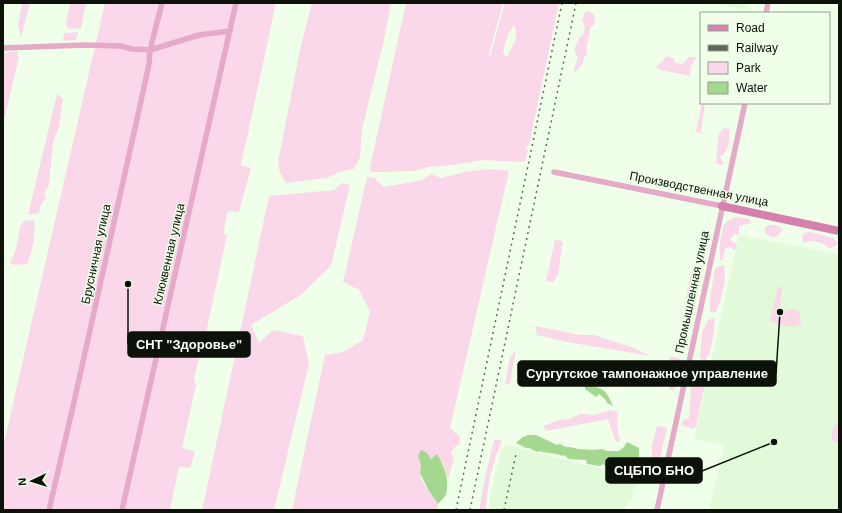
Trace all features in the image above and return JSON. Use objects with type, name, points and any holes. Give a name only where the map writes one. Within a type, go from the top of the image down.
[{"type":"street","name":"Брусничная улица","points":[[49,510],[141,101],[149,64],[150,50],[162,3]]},
{"type":"street","name":"Клюквенная улица","points":[[122,510],[236,3]]},
{"type":"street","points":[[3,48],[121,46],[132,49],[150,50],[199,35],[230,32]]},
{"type":"street","name":"Промышленная улица","points":[[657,510],[745,104]]},
{"type":"street","name":"Производственная улица","points":[[554,172],[839,230]]},
{"type":"shaded area","points":[[714,3],[748,3],[746,10]]},
{"type":"shaded area","points":[[739,235],[839,255],[839,510],[709,510],[725,445],[694,439]]},
{"type":"shaded area","points":[[507,445],[637,478],[631,501],[626,505],[625,510],[490,510],[490,493],[502,449]]},
{"type":"green space","points":[[22,3],[30,3],[21,38],[18,25]]},
{"type":"green space","points":[[70,3],[86,3],[81,28],[68,29],[66,23]]},
{"type":"green space","points":[[105,3],[276,3],[241,165],[251,168],[239,212],[228,211],[223,233],[227,235],[206,333],[194,378],[196,385],[182,448],[195,452],[190,468],[179,467],[170,510],[3,510],[3,447]]},
{"type":"green space","points":[[312,3],[391,3],[384,40],[362,129],[360,157],[354,169],[339,172],[327,178],[286,183],[280,173],[278,162],[301,45]]},
{"type":"green space","points":[[406,3],[503,3],[490,50],[489,60],[505,3],[559,3],[529,145],[525,147],[528,150],[525,161],[483,160],[428,167],[415,171],[371,172],[370,167]],"holes":[[[514,25],[516,38],[506,58],[503,52],[508,34]]]},
{"type":"green space","points":[[586,11],[594,14],[595,24],[590,28],[587,55],[584,57],[583,64],[574,73],[574,68],[578,58],[574,50],[579,38],[583,35],[585,26],[582,21]]},
{"type":"green space","points":[[78,32],[76,40],[63,41],[64,33]]},
{"type":"green space","points":[[18,51],[17,55],[19,57],[3,125],[3,53]]},
{"type":"green space","points":[[667,56],[673,58],[675,63],[683,64],[689,57],[697,57],[691,66],[690,76],[661,70],[656,67]]},
{"type":"green space","points":[[57,94],[63,99],[59,127],[53,142],[49,185],[44,194],[46,199],[41,204],[39,213],[28,215]]},
{"type":"green space","points":[[702,104],[705,104],[701,130],[702,134],[696,132]]},
{"type":"green space","points":[[724,128],[730,129],[729,141],[726,152],[720,157],[724,164],[720,165],[716,163],[719,133]]},
{"type":"green space","points":[[490,169],[509,171],[450,428],[460,437],[459,445],[455,447],[451,453],[454,459],[448,479],[443,464],[437,455],[431,459],[426,452],[420,469],[423,482],[438,504],[437,510],[292,510],[325,355],[343,352],[363,340],[370,312],[359,290],[343,282],[367,177],[375,178],[384,187],[422,180],[431,174],[441,178],[464,172]]},
{"type":"green space","points":[[342,183],[350,185],[331,266],[302,294],[251,325],[259,343],[273,330],[303,336],[309,364],[274,510],[202,510],[269,196],[334,190]]},
{"type":"green space","points":[[737,217],[749,219],[751,223],[739,226],[739,235],[735,234],[730,238],[732,242],[737,244],[735,250],[730,247],[725,249],[723,260],[720,260],[720,241],[723,227],[729,220]]},
{"type":"green space","points":[[34,220],[33,243],[27,264],[15,265],[10,263],[16,249],[20,227],[24,221]]},
{"type":"green space","points":[[769,225],[775,225],[783,229],[778,236],[772,237],[766,234],[764,228]]},
{"type":"green space","points":[[811,232],[833,238],[838,243],[834,247],[829,248],[817,242],[811,241],[803,243],[802,236],[805,233]]},
{"type":"green space","points":[[555,240],[563,241],[558,274],[554,282],[546,281]]},
{"type":"green space","points":[[724,265],[725,277],[722,295],[716,312],[710,312],[710,299],[715,268]]},
{"type":"green space","points":[[697,266],[702,267],[702,273],[693,312],[688,313],[685,311],[687,291],[692,270],[696,270]]},
{"type":"green space","points":[[778,287],[782,287],[780,311],[793,309],[800,313],[801,325],[785,326],[770,320]]},
{"type":"green space","points":[[715,318],[714,335],[705,361],[700,358],[702,332],[708,320]]},
{"type":"green space","points":[[535,326],[581,335],[594,335],[631,347],[651,356],[567,342],[537,335]]},
{"type":"green space","points":[[516,350],[510,383],[505,385],[510,357]]},
{"type":"green space","points":[[672,356],[681,359],[682,364],[679,366],[679,383],[672,392],[668,385],[663,382],[664,375],[669,370],[669,358]]},
{"type":"green space","points":[[697,363],[706,366],[708,370],[696,426],[694,429],[681,425],[683,420],[689,418],[691,387],[696,376]]},
{"type":"green space","points":[[610,410],[618,412],[617,424],[620,442],[616,442],[608,419],[546,431],[543,426],[560,420],[570,419],[580,414],[595,415]]},
{"type":"green space","points":[[835,423],[839,423],[839,444],[832,440],[832,431]]},
{"type":"green space","points":[[657,426],[667,428],[656,474],[655,464],[652,460],[652,445]]},
{"type":"green space","points":[[494,440],[500,440],[502,442],[495,458],[491,475],[486,510],[479,510],[486,473]]},
{"type":"water","points":[[591,385],[600,388],[605,392],[613,406],[607,403],[606,400],[599,394],[596,397],[585,389],[585,386]]},
{"type":"water","points":[[536,435],[557,445],[560,444],[566,447],[578,449],[619,451],[627,442],[639,448],[639,459],[642,462],[646,462],[650,467],[652,475],[649,477],[637,478],[631,472],[632,468],[628,471],[629,474],[621,470],[608,469],[603,464],[600,466],[587,464],[586,460],[569,459],[564,455],[562,456],[539,451],[537,452],[516,443],[523,437]]},
{"type":"water","points":[[421,450],[426,452],[431,459],[437,454],[446,473],[446,494],[438,504],[429,491],[420,473],[421,464],[418,456]]},
{"type":"railway","points":[[456,510],[562,3]]},
{"type":"railway","points":[[470,510],[576,3]]},
{"type":"railway","points":[[504,510],[516,454]]},
{"type":"place","name":"СНТ \"Здоровье\"","points":[[128,284]]},
{"type":"place","name":"Сургутское тампонажное управление","points":[[780,312]]},
{"type":"place","name":"СЦБПО БНО","points":[[774,442]]}]
